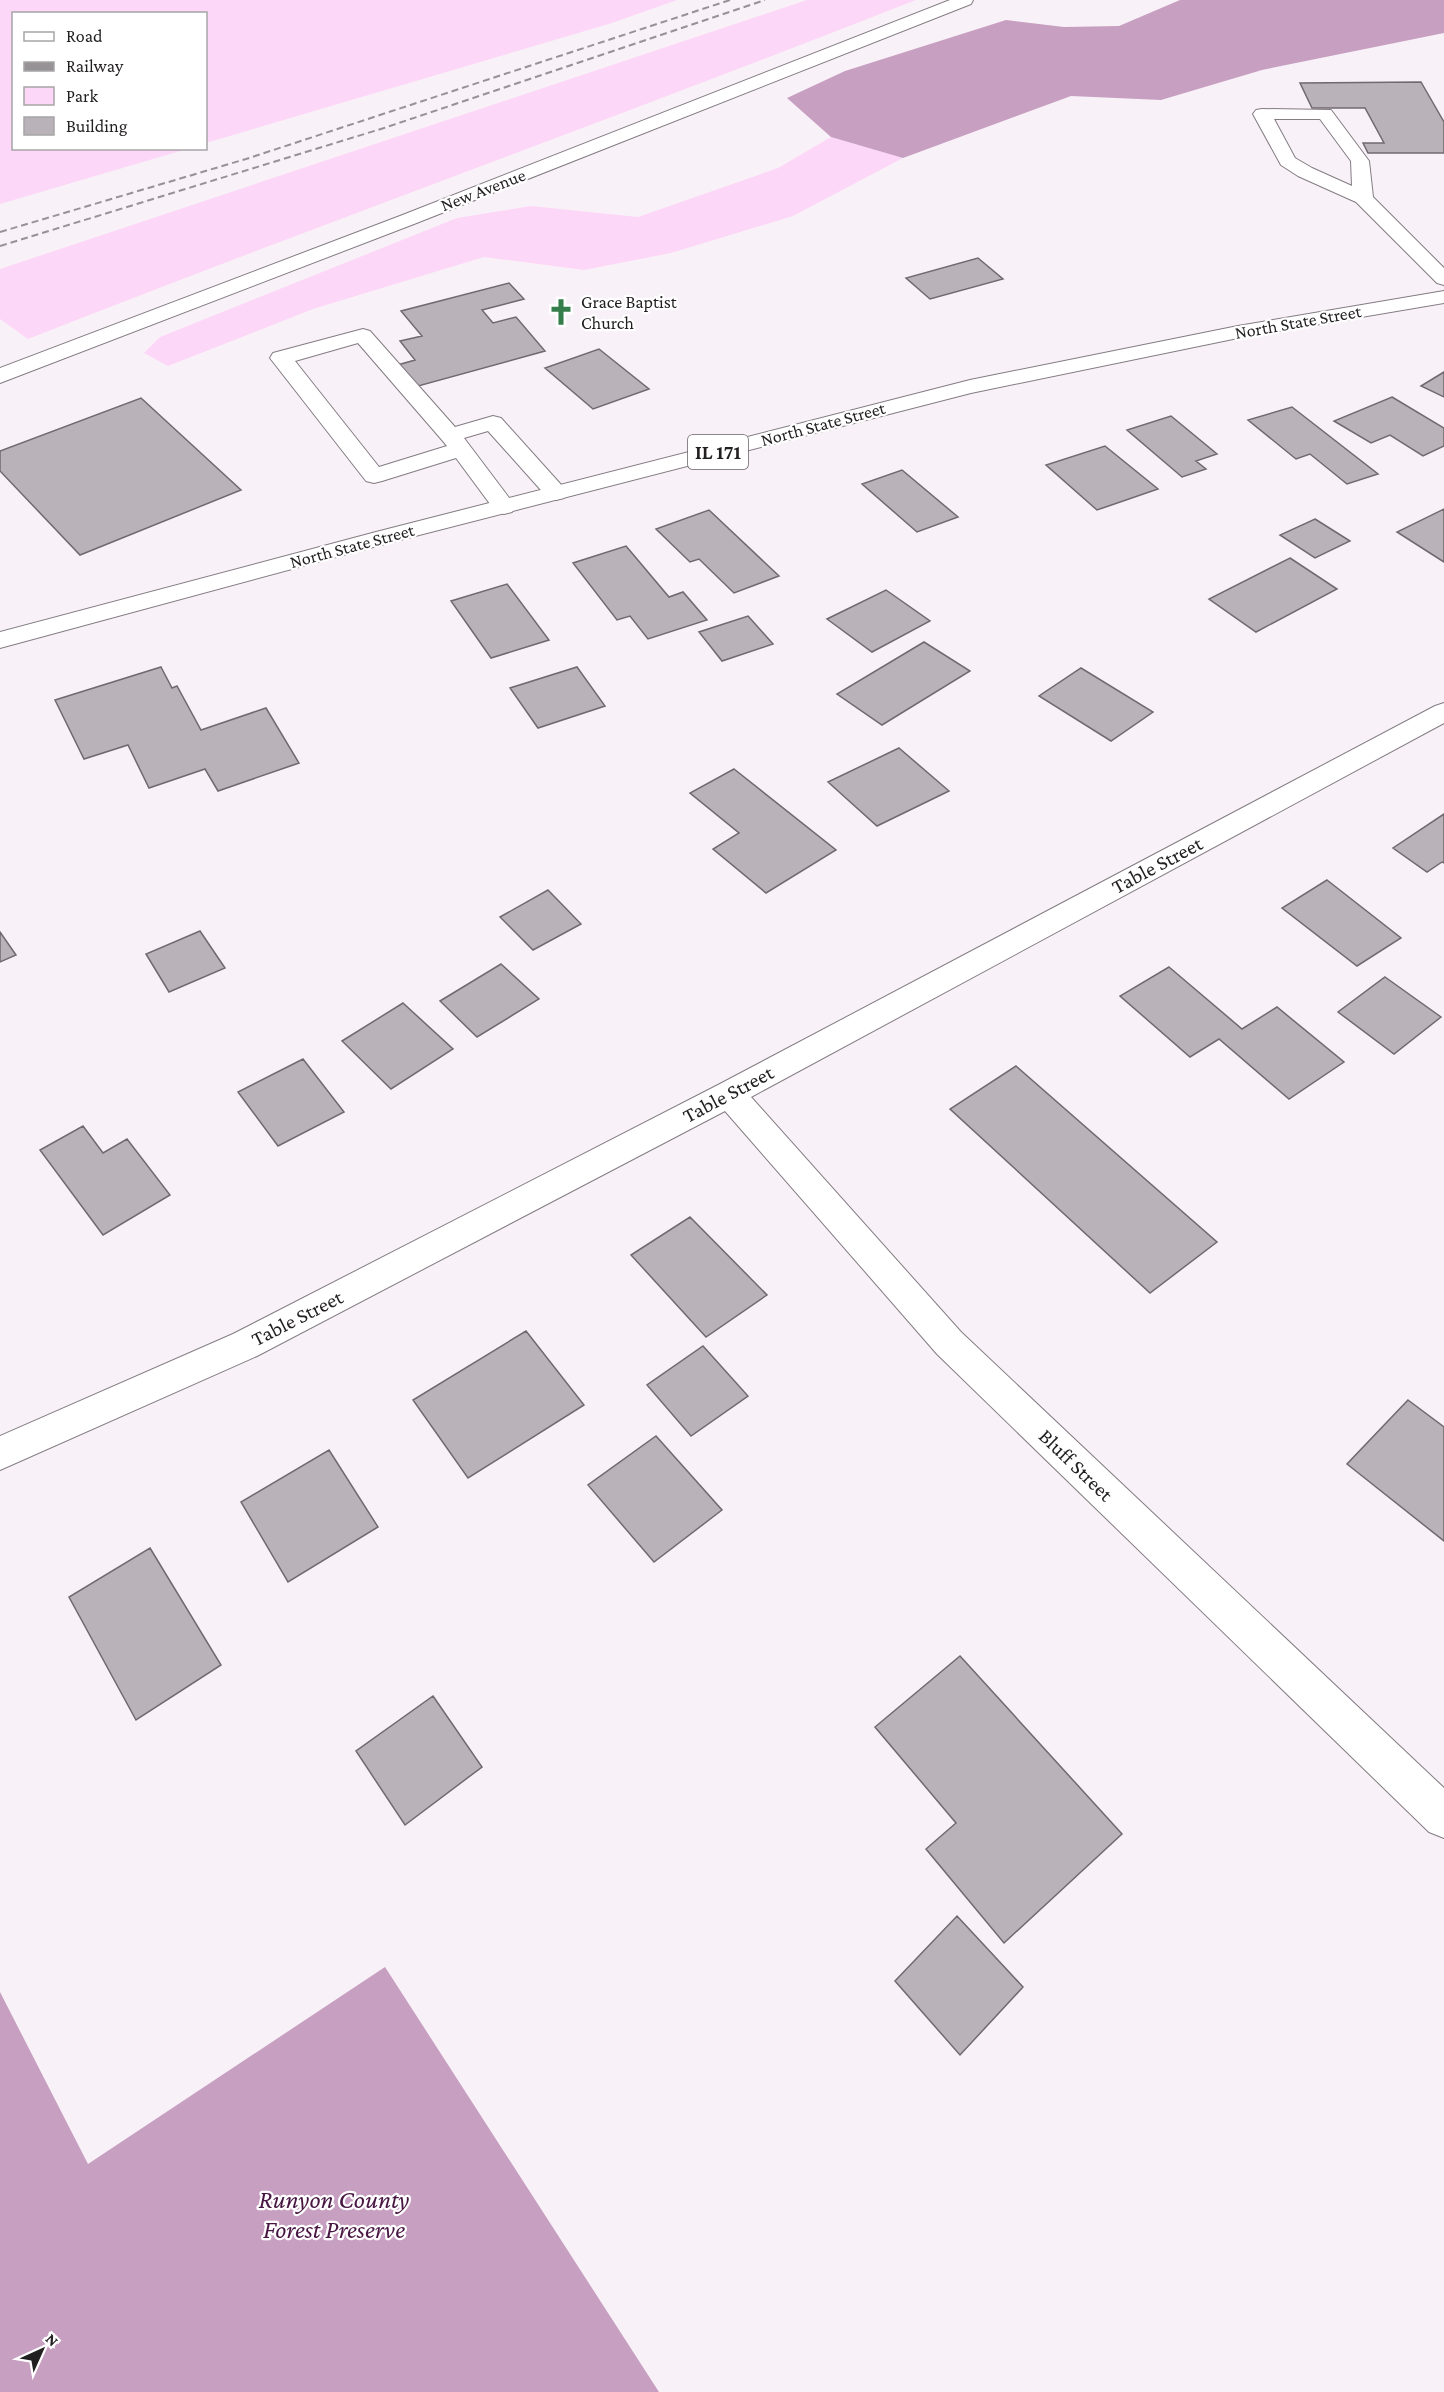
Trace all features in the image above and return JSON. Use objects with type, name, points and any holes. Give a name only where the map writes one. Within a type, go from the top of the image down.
[{"type":"main road","name":"New Avenue","points":[[0,376],[407,220],[965,0]]},
{"type":"main road","points":[[1363,198],[1360,161],[1325,114],[1262,114],[1288,161],[1305,172],[1363,198],[1444,279]]},
{"type":"main road","name":"North State Street","points":[[0,640],[372,540],[970,387],[1238,332],[1444,297]]},
{"type":"main road","points":[[504,507],[455,442],[363,335],[281,358],[374,476],[455,442],[493,423],[556,493]]},
{"type":"main road","name":"Table Street","points":[[0,1453],[245,1345],[729,1094],[1442,715]]},
{"type":"main road","name":"Bluff Street","points":[[729,1094],[949,1343],[1444,1817]]},
{"type":"green space","points":[[0,0],[677,0],[612,23],[207,143],[207,12],[12,12],[12,150],[184,150],[0,204]]},
{"type":"green space","points":[[807,0],[916,0],[28,339],[0,319],[0,269]]},
{"type":"green space","points":[[1180,0],[1444,0],[1444,33],[1262,70],[1161,100],[1071,96],[903,158],[831,137],[787,98],[845,71],[1006,20],[1064,27],[1119,26]]},
{"type":"green space","points":[[831,137],[903,158],[793,216],[671,253],[584,270],[484,257],[313,309],[168,366],[144,353],[160,337],[457,218],[531,206],[638,217],[778,168]]},
{"type":"green space","name":"Runyon County Forest Preserve","points":[[385,1967],[659,2392],[0,2392],[0,1992],[88,2164]]},
{"type":"building","points":[[1421,82],[1444,122],[1444,153],[1368,153],[1363,143],[1384,143],[1365,108],[1312,108],[1300,83]]},
{"type":"building","points":[[978,258],[1003,279],[930,299],[906,278]]},
{"type":"building","points":[[509,283],[524,299],[482,310],[493,323],[516,317],[545,351],[411,388],[394,366],[415,360],[400,341],[422,336],[401,311]]},
{"type":"building","points":[[599,349],[649,389],[593,409],[545,368]]},
{"type":"building","points":[[1444,372],[1444,397],[1421,386]]},
{"type":"building","points":[[1392,397],[1444,428],[1444,446],[1423,456],[1390,435],[1371,443],[1334,421]]},
{"type":"building","points":[[141,398],[241,490],[80,555],[0,471],[0,451]]},
{"type":"building","points":[[1292,407],[1378,474],[1347,484],[1310,454],[1296,459],[1248,420]]},
{"type":"building","points":[[1171,416],[1217,454],[1196,461],[1206,469],[1182,477],[1127,430]]},
{"type":"building","points":[[1105,446],[1158,489],[1097,510],[1046,465]]},
{"type":"building","points":[[902,470],[958,517],[917,532],[862,484]]},
{"type":"building","points":[[1444,509],[1444,562],[1397,532]]},
{"type":"building","points":[[709,510],[779,576],[734,593],[699,559],[690,562],[656,529]]},
{"type":"building","points":[[1315,519],[1350,541],[1315,558],[1280,535]]},
{"type":"building","points":[[626,546],[669,597],[683,592],[707,620],[648,639],[630,616],[617,620],[573,563]]},
{"type":"building","points":[[1290,558],[1337,589],[1256,632],[1209,599]]},
{"type":"building","points":[[507,584],[549,640],[491,658],[451,601]]},
{"type":"building","points":[[886,590],[930,621],[872,652],[827,619]]},
{"type":"building","points":[[748,616],[773,644],[722,661],[699,632]]},
{"type":"building","points":[[924,642],[970,671],[882,725],[837,694]]},
{"type":"building","points":[[161,667],[172,688],[177,686],[201,730],[266,708],[299,763],[218,791],[205,769],[149,788],[128,745],[84,759],[55,700]]},
{"type":"building","points":[[577,667],[605,706],[538,728],[510,688]]},
{"type":"building","points":[[1081,668],[1153,712],[1111,741],[1039,696]]},
{"type":"building","points":[[899,748],[949,791],[877,826],[828,782]]},
{"type":"building","points":[[734,769],[836,850],[766,893],[713,849],[739,833],[690,793]]},
{"type":"building","points":[[1444,814],[1444,863],[1442,862],[1427,872],[1393,848]]},
{"type":"building","points":[[1327,880],[1401,938],[1357,966],[1282,908]]},
{"type":"building","points":[[548,890],[581,924],[533,950],[500,917]]},
{"type":"building","points":[[200,931],[225,968],[169,992],[146,954]]},
{"type":"building","points":[[0,932],[16,955],[0,962]]},
{"type":"building","points":[[501,964],[539,999],[477,1037],[440,1001]]},
{"type":"building","points":[[1169,967],[1242,1029],[1277,1007],[1344,1062],[1289,1099],[1219,1039],[1190,1057],[1120,996]]},
{"type":"building","points":[[1385,977],[1441,1017],[1394,1054],[1338,1012]]},
{"type":"building","points":[[403,1003],[453,1049],[391,1089],[342,1041]]},
{"type":"building","points":[[303,1059],[344,1112],[278,1146],[238,1092]]},
{"type":"building","points":[[1016,1066],[1217,1242],[1150,1293],[950,1109]]},
{"type":"building","points":[[83,1126],[103,1153],[127,1139],[170,1195],[103,1235],[40,1150]]},
{"type":"building","points":[[690,1217],[767,1295],[706,1337],[631,1255]]},
{"type":"building","points":[[526,1331],[584,1405],[468,1478],[413,1400]]},
{"type":"building","points":[[703,1346],[748,1396],[691,1436],[647,1385]]},
{"type":"building","points":[[1408,1400],[1444,1427],[1444,1541],[1347,1464]]},
{"type":"building","points":[[656,1436],[722,1510],[654,1562],[588,1485]]},
{"type":"building","points":[[329,1450],[378,1527],[288,1582],[241,1502]]},
{"type":"building","points":[[150,1548],[221,1665],[136,1720],[69,1597]]},
{"type":"building","points":[[960,1656],[1122,1834],[1004,1943],[926,1849],[956,1823],[875,1727]]},
{"type":"building","points":[[433,1696],[482,1767],[405,1825],[356,1751]]},
{"type":"building","points":[[957,1916],[1023,1987],[960,2055],[895,1981]]},
{"type":"railway","points":[[0,232],[246,159],[730,0]]},
{"type":"railway","points":[[0,246],[384,128],[765,0]]},
{"type":"place","name":"Grace Baptist Church","points":[[561,312]]}]
